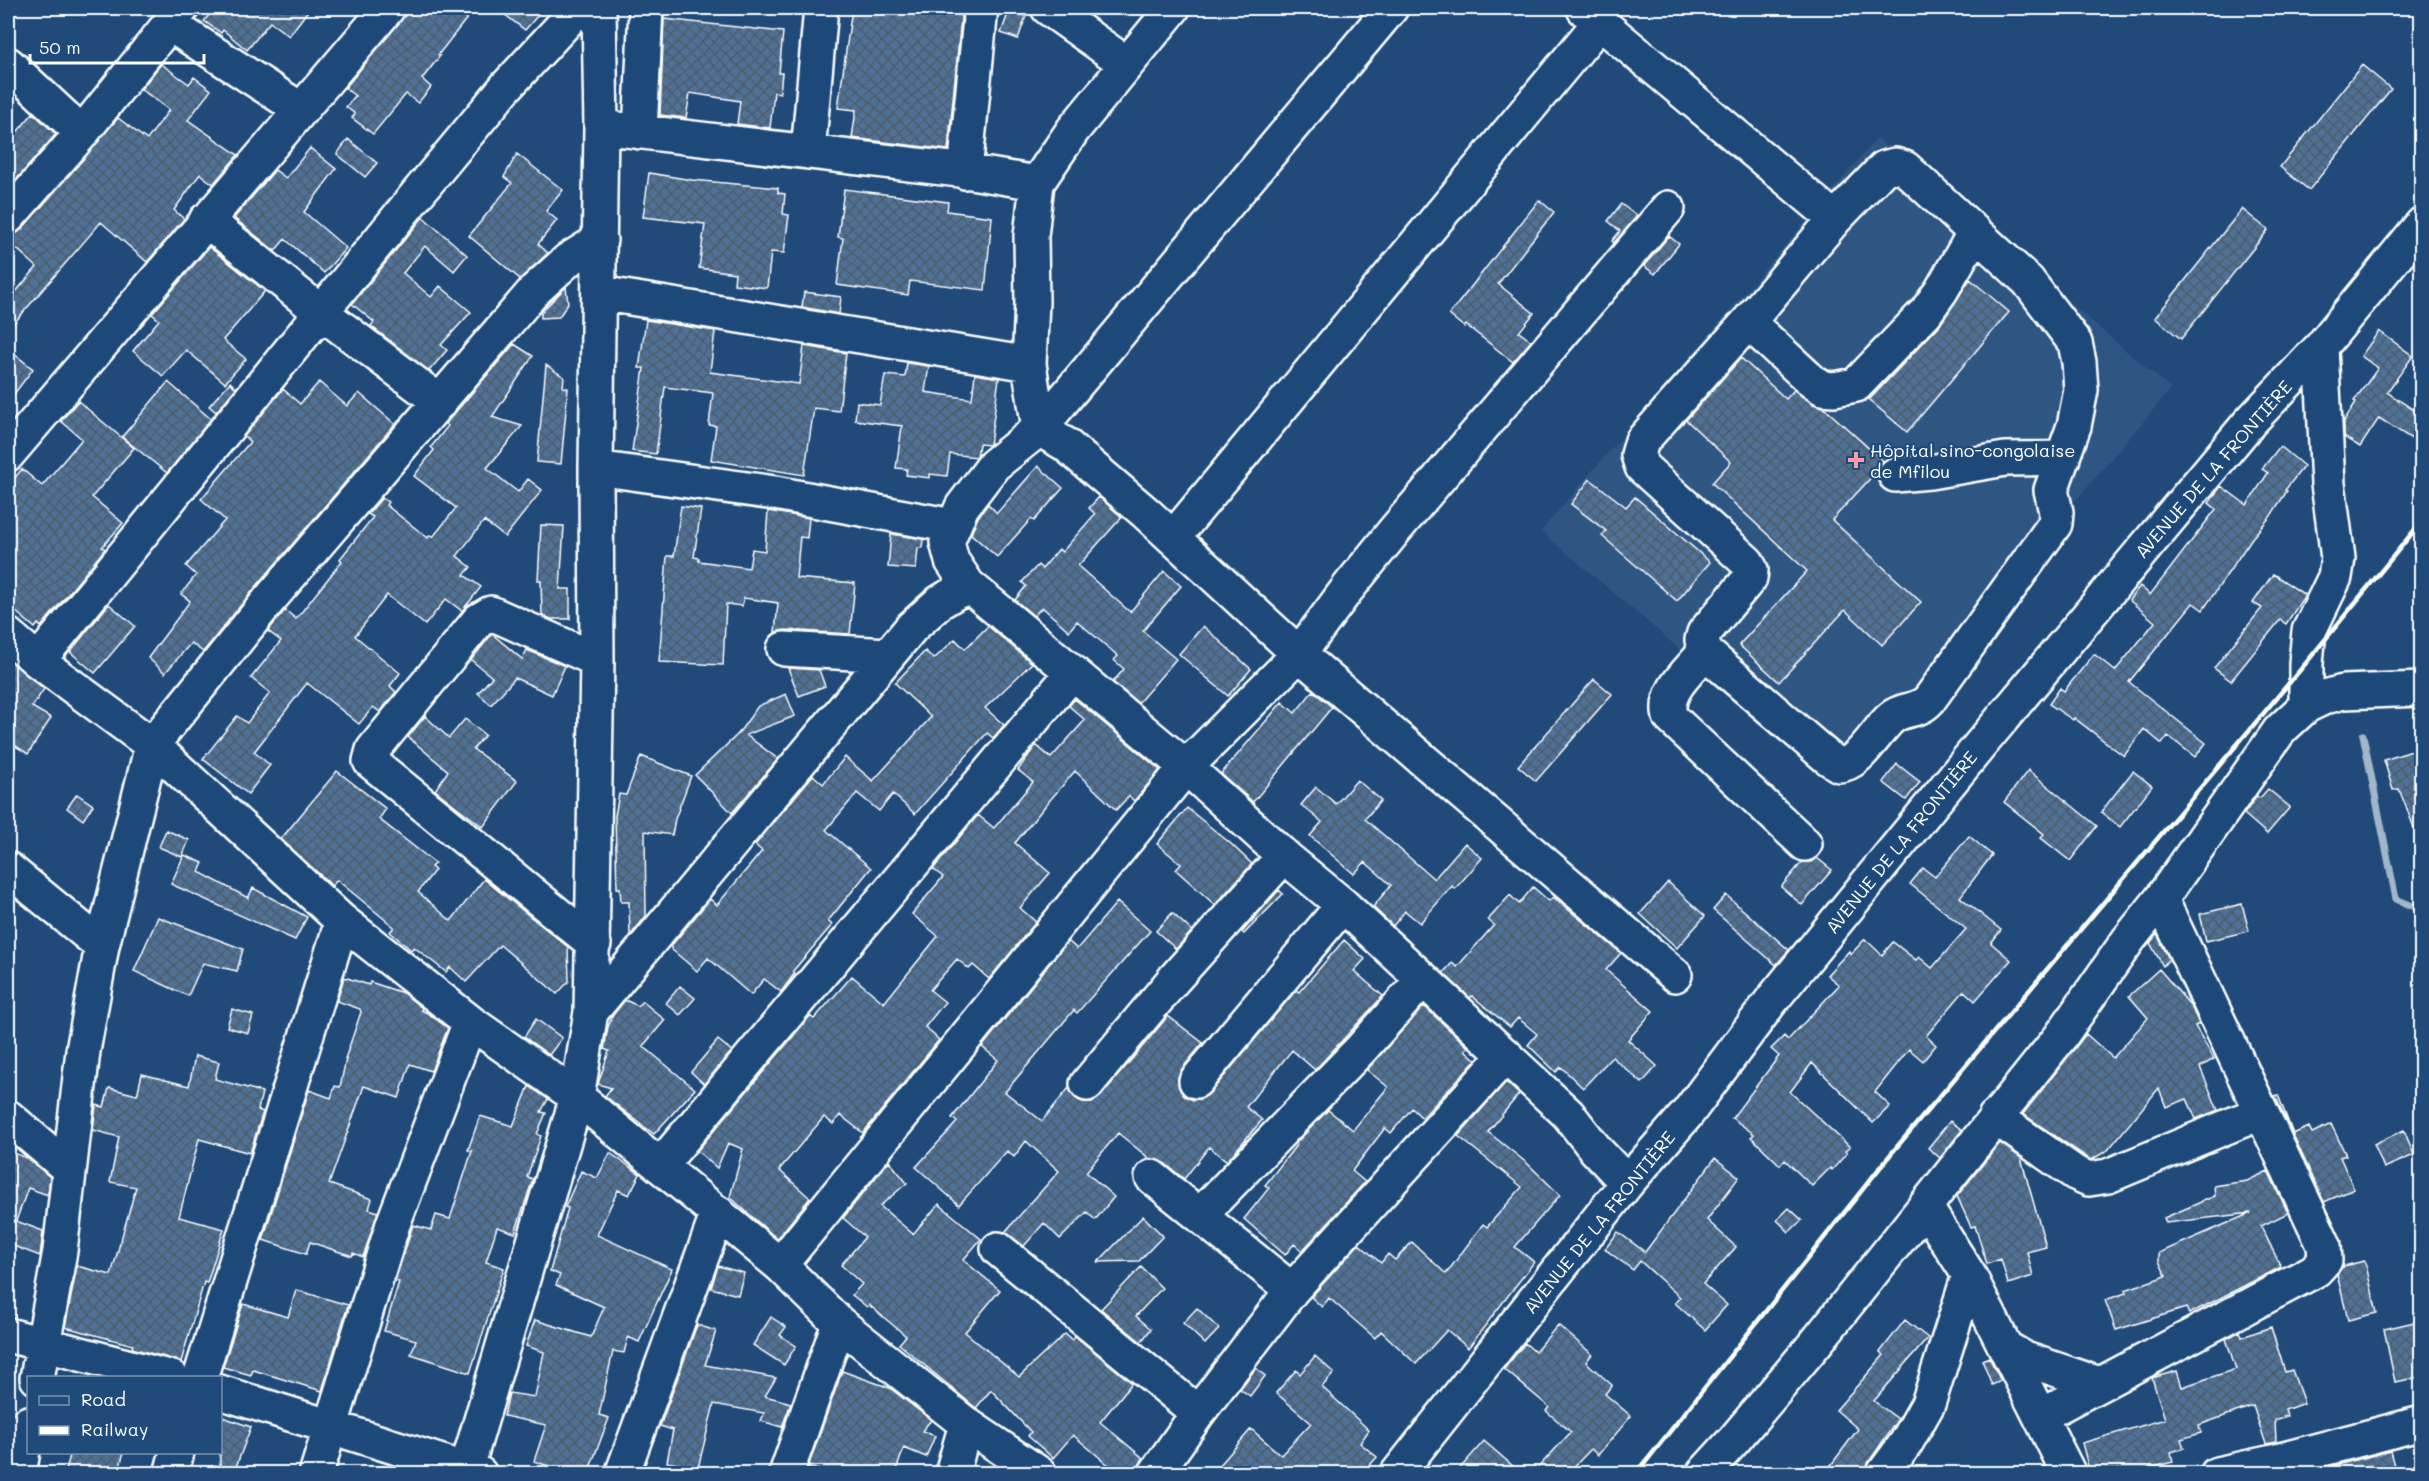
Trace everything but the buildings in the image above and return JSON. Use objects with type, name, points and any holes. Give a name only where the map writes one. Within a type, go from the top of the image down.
[{"type":"street","points":[[8,454],[388,8]]},
{"type":"street","points":[[38,661],[85,600],[505,88],[579,8]]},
{"type":"street","points":[[222,1393],[471,1472],[577,1097],[591,1012],[594,944],[597,660],[596,468],[600,293],[599,8]]},
{"type":"street","points":[[640,132],[646,8]]},
{"type":"street","points":[[808,152],[821,8]]},
{"type":"street","points":[[965,172],[981,8]]},
{"type":"street","points":[[1048,8],[1126,64]]},
{"type":"street","points":[[1039,429],[1029,364],[1032,302],[1030,237],[1037,183],[1073,130],[1173,8]]},
{"type":"street","points":[[1391,8],[1039,429],[994,465],[962,507],[947,542],[952,561],[968,585],[1186,767],[1284,856],[1343,905],[1568,1114],[1596,1150],[1627,1183]]},
{"type":"street","points":[[1173,538],[1591,15],[1835,219]]},
{"type":"street","points":[[8,217],[82,133],[175,16],[300,110]]},
{"type":"street","points":[[8,64],[82,133]]},
{"type":"street","points":[[600,127],[959,170],[1037,183]]},
{"type":"street","points":[[1895,165],[1905,168],[2028,281],[2075,343],[2079,362],[2080,390],[2074,426],[2051,490],[2055,524],[1929,700],[1921,708],[1899,712],[1852,762],[1839,765],[1705,652],[1702,640],[1704,633],[1750,578],[1751,570],[1747,562],[1730,544],[1642,467],[1638,455],[1642,441],[1748,322],[1835,219],[1884,168],[1895,165]]},
{"type":"street","points":[[780,1265],[1186,767],[1299,654],[1395,530],[1668,208]]},
{"type":"street","points":[[206,220],[322,313],[440,402]]},
{"type":"street","name":"AVENUE DE LA FRONTIÈRE","points":[[1397,1473],[1627,1183],[1687,1114],[1772,1000],[1988,734],[2249,423],[2321,347],[2421,224]]},
{"type":"street","points":[[1748,322],[1813,382],[1823,388],[1834,389],[1856,385],[1926,312],[1941,291],[1975,232]]},
{"type":"street","points":[[37,1376],[60,1251],[83,1051],[102,946],[152,745],[269,600],[554,272],[568,260],[600,240]]},
{"type":"street","points":[[600,293],[1029,364]]},
{"type":"street","points":[[2306,706],[2309,631],[2336,577],[2338,558],[2328,484],[2321,347]]},
{"type":"street","points":[[1039,429],[1065,444],[1173,538],[1299,654],[1676,975]]},
{"type":"street","points":[[1895,475],[1930,472],[2005,459],[2063,458]]},
{"type":"street","points":[[596,468],[775,493],[953,526]]},
{"type":"street","points":[[591,1012],[912,627],[940,602],[968,585]]},
{"type":"street","points":[[594,944],[370,761],[373,750],[479,620],[491,612],[597,660]]},
{"type":"street","points":[[8,635],[38,661],[152,745],[342,921],[470,1022],[577,1097],[780,1265],[839,1323],[966,1424],[1040,1473]]},
{"type":"street","points":[[784,649],[888,655]]},
{"type":"street","points":[[1705,652],[1671,693],[1667,705],[1670,717],[1805,844]]},
{"type":"street","points":[[660,1166],[1073,672]]},
{"type":"street","points":[[1703,1473],[1734,1440],[1819,1339],[2061,1036],[2280,730],[2306,706],[2325,697],[2343,693],[2421,689]]},
{"type":"street","points":[[1087,1084],[1174,978],[1284,856]]},
{"type":"street","points":[[8,869],[102,946]]},
{"type":"street","points":[[2040,1416],[2316,1270],[2325,1260],[2324,1245],[2161,899]]},
{"type":"street","points":[[1196,1081],[1343,905]]},
{"type":"street","points":[[200,1376],[342,921]]},
{"type":"street","points":[[1200,1215],[1361,1049],[1423,979]]},
{"type":"street","points":[[316,1473],[393,1224],[470,1022]]},
{"type":"street","points":[[1155,1473],[1292,1290],[1506,1055]]},
{"type":"street","points":[[1995,1117],[2075,1173],[2089,1179],[2108,1176],[2260,1113]]},
{"type":"street","points":[[8,1117],[69,1170]]},
{"type":"street","points":[[1152,1177],[1292,1290]]},
{"type":"street","points":[[1925,1206],[1969,1275],[2069,1473]]},
{"type":"street","points":[[621,1473],[718,1213]]},
{"type":"street","points":[[998,1249],[1198,1413]]},
{"type":"street","points":[[1883,1473],[1906,1443],[1928,1404],[1969,1275]]},
{"type":"street","points":[[786,1473],[839,1323]]},
{"type":"street","points":[[8,1335],[168,1376]]},
{"type":"street","points":[[2008,1349],[2025,1359],[2099,1384]]},
{"type":"street","points":[[952,1473],[966,1424]]},
{"type":"street","points":[[2217,1473],[2273,1462],[2421,1424]]},
{"type":"street","points":[[19,1473],[27,1429]]},
{"type":"street","points":[[171,1473],[176,1454]]},
{"type":"shaded area","name":"Hôpital sino-congolaise de Mfilou","points":[[1877,138],[2171,389],[1835,782],[1541,531]]},
{"type":"waterway","points":[[2363,735],[2396,899],[2422,910]]},
{"type":"railway","points":[[1636,1474],[1890,1155],[2306,663],[2422,521]]},
{"type":"place","name":"Hôpital sino-congolaise de Mfilou","points":[[1856,460]]}]
